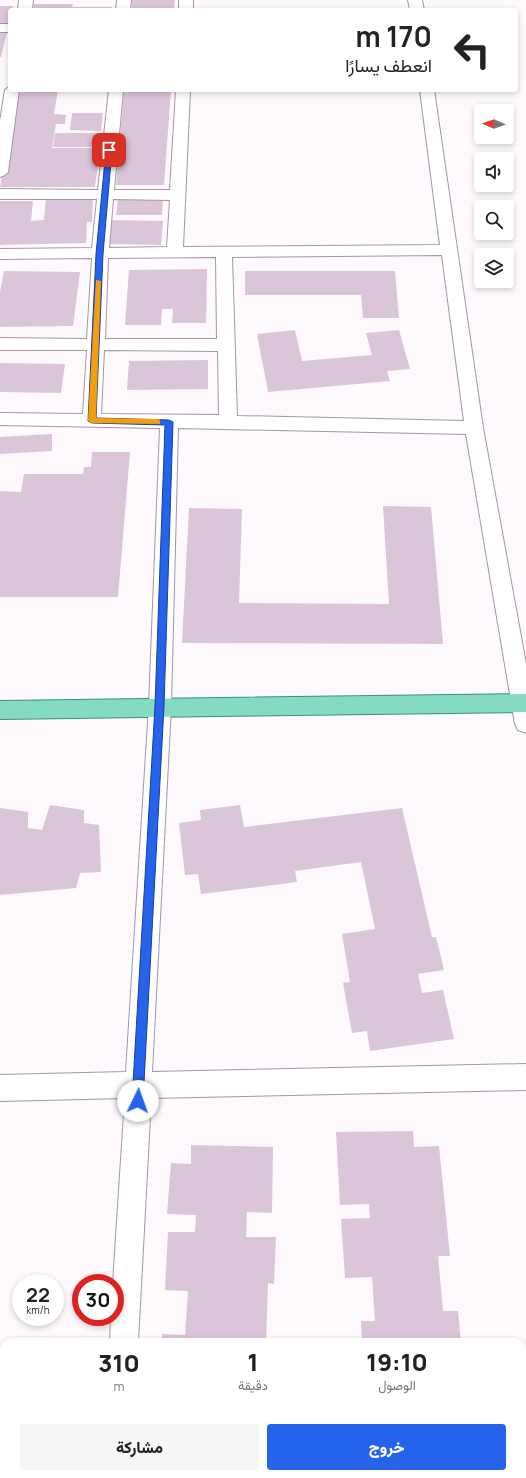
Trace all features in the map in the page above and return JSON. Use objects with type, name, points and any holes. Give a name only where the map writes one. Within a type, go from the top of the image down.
[{"type":"main road","points":[[0,710],[160,706],[525,710]]},
{"type":"street","points":[[0,172],[12,92]]},
{"type":"street","points":[[92,421],[94,345],[100,254],[116,92]]},
{"type":"street","points":[[175,253],[183,92]]},
{"type":"street","points":[[427,92],[474,428],[525,710]]},
{"type":"street","points":[[0,194],[179,195]]},
{"type":"street","points":[[0,254],[449,250]]},
{"type":"street","points":[[224,253],[228,422]]},
{"type":"street","points":[[0,344],[226,345]]},
{"type":"street","points":[[0,419],[228,422],[474,428]]},
{"type":"street","points":[[124,1338],[160,706],[169,422]]},
{"type":"street","points":[[0,1088],[526,1077]]},
{"type":"building","points":[[129,0],[175,0],[174,8],[132,8],[132,4],[128,4]]},
{"type":"building","points":[[34,4],[73,4],[72,7],[112,7],[112,8],[33,8]]},
{"type":"building","points":[[0,6],[13,6],[12,8],[8,8],[8,23],[0,23]]},
{"type":"building","points":[[0,32],[7,32],[1,57],[0,57]]},
{"type":"building","points":[[18,92],[58,92],[54,114],[66,115],[65,124],[56,124],[52,148],[100,148],[95,187],[0,187]]},
{"type":"building","points":[[124,92],[171,92],[164,185],[116,185]]},
{"type":"building","points":[[72,113],[103,113],[101,131],[70,130]]},
{"type":"building","points":[[55,133],[101,133],[99,147],[53,147]]},
{"type":"building","points":[[93,197],[92,222],[87,222],[86,243],[0,245],[0,201],[33,201],[31,221],[44,220],[46,198]]},
{"type":"building","points":[[118,200],[163,200],[162,215],[116,215]]},
{"type":"building","points":[[110,220],[163,221],[161,245],[106,244]]},
{"type":"building","points":[[207,269],[206,323],[172,323],[173,309],[162,309],[161,325],[125,325],[129,270]]},
{"type":"building","points":[[4,271],[80,272],[73,326],[0,327],[0,292]]},
{"type":"building","points":[[245,271],[395,271],[399,318],[363,318],[361,295],[245,295]]},
{"type":"building","points":[[295,330],[302,361],[372,355],[366,333],[399,330],[410,369],[387,371],[390,381],[268,392],[257,334]]},
{"type":"building","points":[[208,360],[208,389],[127,390],[129,361]]},
{"type":"building","points":[[0,363],[65,364],[61,393],[0,392]]},
{"type":"building","points":[[52,434],[52,451],[0,454],[0,437]]},
{"type":"building","points":[[92,452],[130,452],[118,597],[0,597],[0,491],[21,492],[24,474],[83,474],[84,467],[91,467]]},
{"type":"building","points":[[383,506],[431,507],[443,644],[182,643],[189,508],[242,509],[239,603],[389,604]]},
{"type":"building","points":[[50,805],[84,810],[84,823],[99,825],[101,872],[80,873],[76,888],[0,895],[0,808],[28,812],[28,828],[42,830]]},
{"type":"building","points":[[240,805],[244,827],[402,808],[432,937],[436,937],[444,970],[418,974],[422,993],[443,990],[454,1039],[370,1051],[367,1031],[352,1033],[343,983],[350,982],[342,934],[375,929],[361,862],[295,871],[297,882],[201,894],[198,874],[185,875],[179,823],[201,820],[200,810]]},
{"type":"building","points":[[413,1131],[414,1147],[439,1146],[450,1256],[438,1256],[443,1311],[458,1311],[461,1338],[362,1338],[361,1321],[375,1321],[372,1277],[345,1278],[341,1219],[370,1218],[369,1204],[340,1205],[336,1132]]},
{"type":"building","points":[[191,1145],[273,1147],[272,1213],[247,1212],[246,1237],[276,1237],[274,1284],[268,1283],[266,1338],[162,1338],[162,1334],[185,1335],[188,1291],[165,1290],[168,1232],[195,1232],[196,1215],[167,1214],[171,1163],[191,1164]]},
{"type":"slow traffic","points":[[98,281],[94,345],[92,421],[158,422]]},
{"type":"route","points":[[109,150],[94,345],[92,421],[169,422],[160,706],[138,1101]]}]
